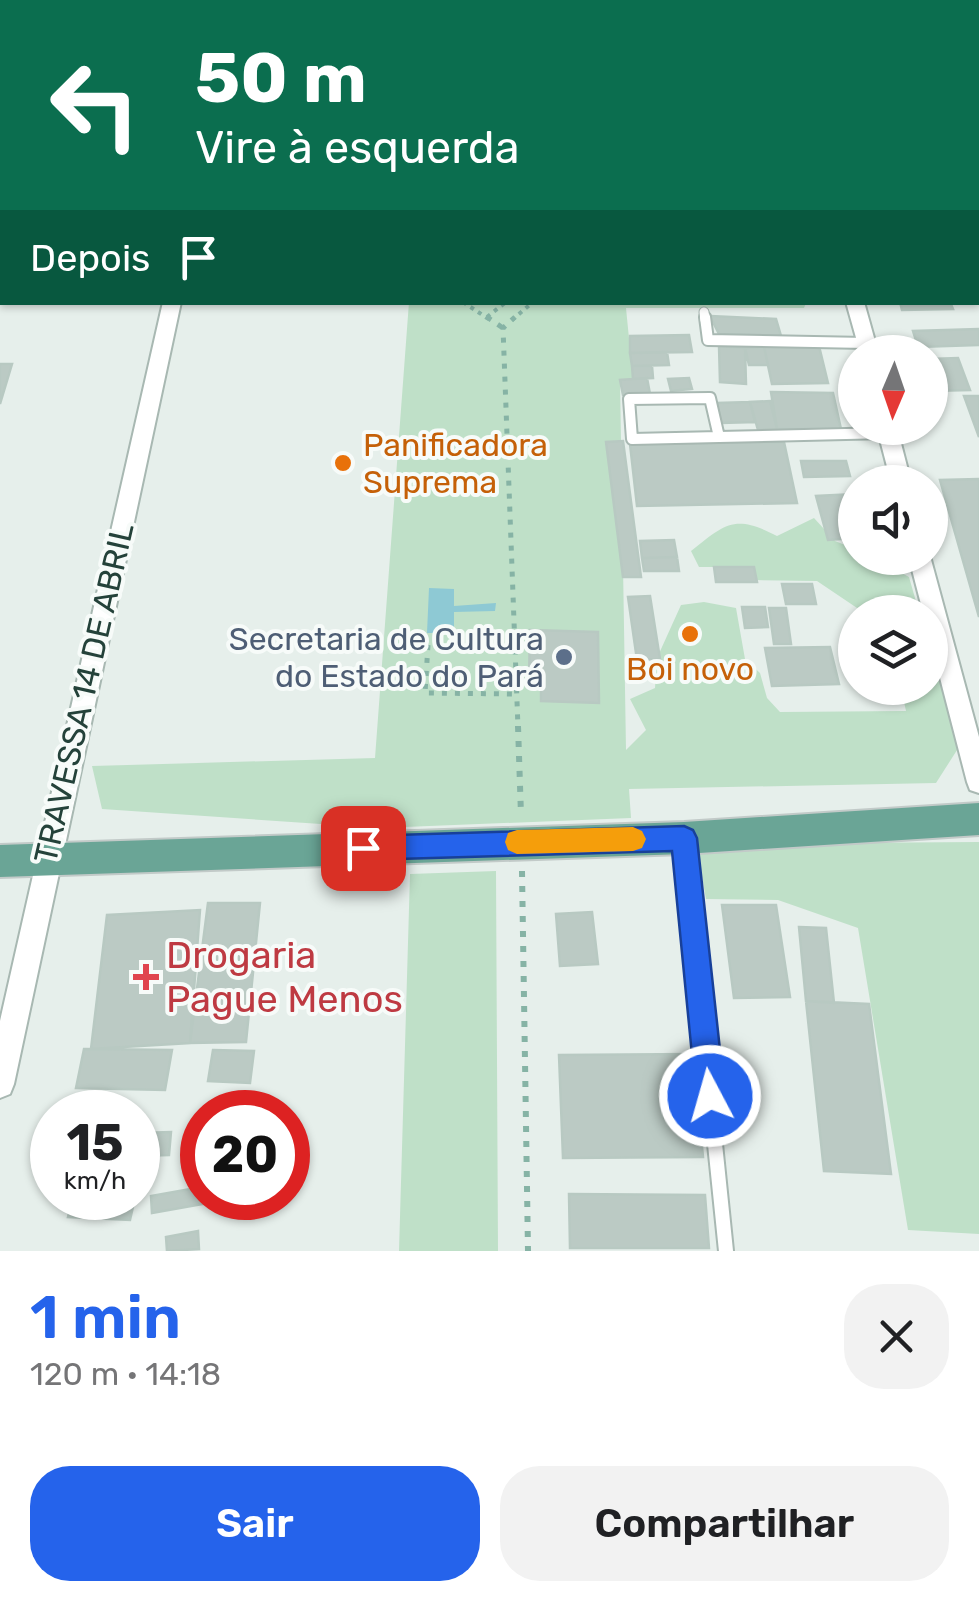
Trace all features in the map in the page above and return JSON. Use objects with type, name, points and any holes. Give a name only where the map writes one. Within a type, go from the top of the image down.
[{"type":"main road","points":[[0,861],[684,838],[979,819]]},
{"type":"street","name":"TRAVESSA 14 DE ABRIL","points":[[0,1084],[46,860],[171,305]]},
{"type":"street","points":[[856,305],[864,335]]},
{"type":"street","points":[[924,575],[979,782]]},
{"type":"lane","points":[[704,312],[708,340],[838,346]]},
{"type":"lane","points":[[719,437],[710,398],[629,398],[632,439],[719,437],[838,432]]},
{"type":"lane","points":[[684,838],[726,1251]]},
{"type":"path","points":[[468,305],[503,328]]},
{"type":"path","points":[[487,318],[502,305]]},
{"type":"path","points":[[503,328],[530,305]]},
{"type":"path","points":[[503,328],[517,694],[528,1251]]},
{"type":"path","points":[[428,645],[425,693],[517,694]]},
{"type":"green space","points":[[409,305],[805,305],[626,308],[633,379],[620,380],[626,750],[646,730],[630,699],[655,688],[657,658],[681,605],[704,602],[736,608],[745,659],[760,673],[767,698],[780,712],[906,711],[905,705],[948,705],[959,747],[936,783],[629,789],[631,818],[380,828],[102,809],[92,766],[375,758]]},
{"type":"green space","points":[[814,518],[838,542],[838,575],[905,575],[914,595],[838,595],[817,581],[752,580],[754,567],[699,567],[691,551],[731,525],[751,525],[777,536]]},
{"type":"green space","points":[[979,842],[979,1234],[908,1230],[858,928],[778,900],[706,899],[696,844]]},
{"type":"green space","points":[[496,871],[498,1251],[399,1251],[410,874]]},
{"type":"water","points":[[429,588],[454,589],[454,606],[496,603],[495,611],[454,612],[454,633],[427,633]]},
{"type":"building","points":[[901,305],[951,305],[953,309],[902,310]]},
{"type":"building","points":[[710,316],[776,319],[781,336],[719,334]]},
{"type":"building","points":[[979,329],[979,345],[948,346],[948,335],[914,335],[913,331]]},
{"type":"building","points":[[689,335],[692,352],[630,353],[630,336]]},
{"type":"building","points":[[719,346],[745,348],[746,384],[720,382]]},
{"type":"building","points":[[819,346],[828,383],[772,384],[764,347]]},
{"type":"building","points":[[764,347],[768,365],[749,365],[745,348]]},
{"type":"building","points":[[667,352],[669,365],[632,366],[630,353]]},
{"type":"building","points":[[948,358],[958,358],[970,390],[948,391]]},
{"type":"building","points":[[0,364],[12,364],[0,404]]},
{"type":"building","points":[[632,366],[652,366],[653,378],[633,379]]},
{"type":"building","points":[[647,378],[650,394],[623,395],[620,380]]},
{"type":"building","points":[[689,378],[692,389],[671,391],[668,379]]},
{"type":"building","points":[[771,392],[833,393],[838,429],[777,429]]},
{"type":"building","points":[[964,396],[979,396],[979,437]]},
{"type":"building","points":[[770,401],[777,429],[758,430],[750,402]]},
{"type":"building","points":[[750,402],[755,422],[721,423],[717,403]]},
{"type":"building","points":[[623,441],[641,577],[623,577],[606,442]]},
{"type":"building","points":[[784,442],[797,503],[637,506],[630,444]]},
{"type":"building","points":[[801,461],[846,461],[847,465],[838,465],[838,476],[804,477]]},
{"type":"building","points":[[979,479],[979,617],[948,508],[948,480]]},
{"type":"building","points":[[838,495],[838,539],[828,540],[816,496]]},
{"type":"building","points":[[674,540],[677,557],[642,558],[640,541]]},
{"type":"building","points":[[677,557],[679,571],[644,571],[642,558]]},
{"type":"building","points":[[714,567],[754,567],[757,582],[716,582]]},
{"type":"building","points":[[782,584],[812,584],[816,604],[786,604]]},
{"type":"building","points":[[650,596],[660,659],[637,660],[628,597]]},
{"type":"building","points":[[742,607],[765,607],[768,627],[745,628]]},
{"type":"building","points":[[769,608],[786,608],[791,644],[774,644]]},
{"type":"building","name":"Secretaria de Cultura do Estado do Pará","points":[[530,630],[598,632],[599,703],[541,701],[541,682],[529,681]]},
{"type":"building","points":[[830,647],[838,684],[772,686],[765,648]]},
{"type":"building","points":[[208,903],[260,903],[246,1042],[190,1043]]},
{"type":"building","points":[[722,905],[776,905],[790,997],[734,998]]},
{"type":"building","points":[[200,910],[190,1043],[91,1049],[107,915]]},
{"type":"building","points":[[592,912],[598,964],[560,966],[556,914]]},
{"type":"building","points":[[799,927],[826,928],[834,1003],[806,1001]]},
{"type":"building","points":[[806,1001],[869,1004],[891,1174],[824,1171]]},
{"type":"building","points":[[84,1049],[172,1050],[165,1090],[76,1088]]},
{"type":"building","points":[[213,1050],[254,1051],[250,1083],[208,1081]]},
{"type":"building","points":[[693,1054],[703,1157],[563,1158],[559,1055]]},
{"type":"building","points":[[160,1132],[171,1132],[169,1155],[160,1155]]},
{"type":"building","points":[[180,1191],[180,1208],[160,1212],[160,1194]]},
{"type":"building","points":[[569,1194],[705,1195],[709,1248],[570,1248]]},
{"type":"building","points":[[198,1231],[199,1249],[167,1251],[166,1237]]},
{"type":"slow traffic","points":[[517,842],[633,839]]},
{"type":"place","name":"Panificadora Suprema","points":[[343,463]]},
{"type":"place","name":"Boi novo","points":[[690,634]]},
{"type":"place","name":"Secretaria de Cultura do Estado do Pará","points":[[564,657]]},
{"type":"place","name":"Drogaria Pague Menos","points":[[146,977]]},
{"type":"route","points":[[363,848],[684,838],[710,1096]]}]
